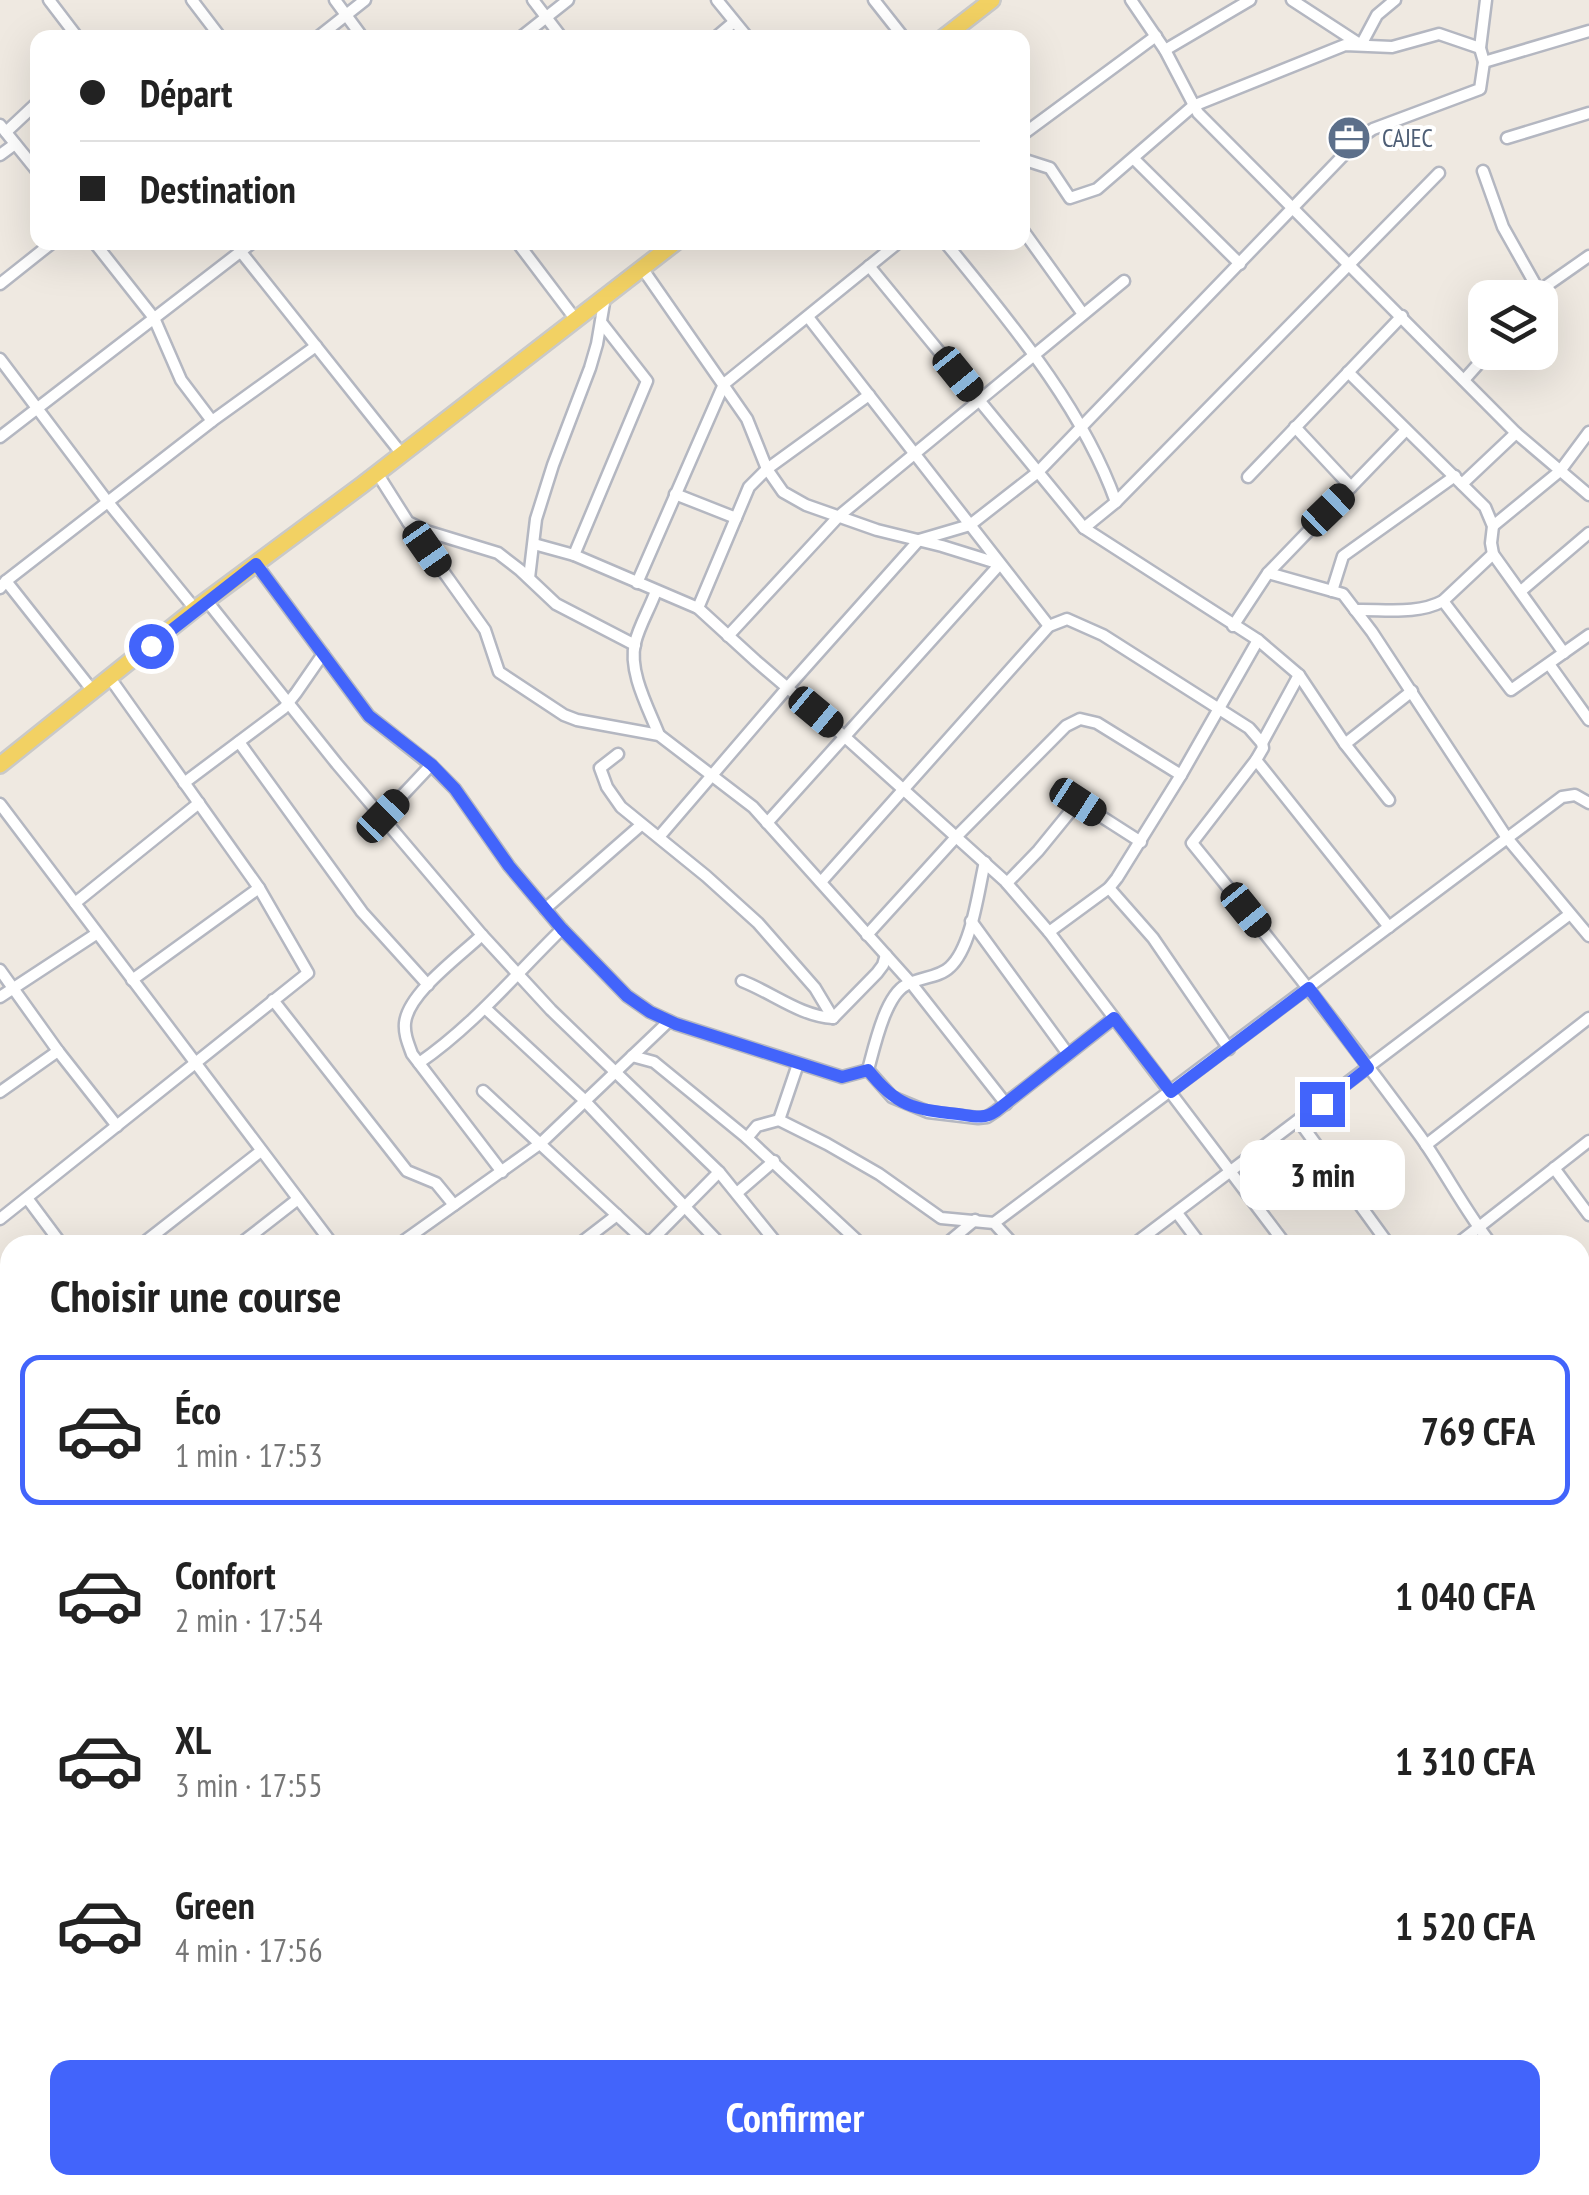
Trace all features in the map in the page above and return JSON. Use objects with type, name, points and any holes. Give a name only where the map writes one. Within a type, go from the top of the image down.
[{"type":"main road","points":[[953,30],[992,0]]},
{"type":"main road","points":[[0,765],[201,605],[666,250]]},
{"type":"street","points":[[50,0],[72,30]]},
{"type":"street","points":[[192,0],[215,30]]},
{"type":"street","points":[[334,0],[357,30]]},
{"type":"street","points":[[327,30],[366,0]]},
{"type":"street","points":[[533,0],[556,30]]},
{"type":"street","points":[[530,30],[568,0]]},
{"type":"street","points":[[718,0],[741,30]]},
{"type":"street","points":[[874,0],[898,30]]},
{"type":"street","points":[[1131,0],[1165,50],[1198,113],[1516,433],[1589,495]]},
{"type":"street","points":[[1165,50],[1250,0]]},
{"type":"street","points":[[1292,0],[1362,44]]},
{"type":"street","points":[[1362,44],[1378,15],[1395,0]]},
{"type":"street","points":[[660,837],[918,540],[970,524],[1038,472],[1360,138],[1373,129],[1480,89],[1486,0]]},
{"type":"street","points":[[724,30],[734,22]]},
{"type":"street","points":[[1484,62],[1589,32]]},
{"type":"street","points":[[1030,162],[1050,168],[1070,198],[1097,189],[1193,106],[1345,45],[1392,47],[1439,34],[1480,48]]},
{"type":"street","points":[[1030,130],[1156,36]]},
{"type":"street","points":[[30,108],[3,128],[30,162]]},
{"type":"street","points":[[1507,138],[1589,113]]},
{"type":"street","points":[[0,155],[15,144]]},
{"type":"street","points":[[1134,159],[1240,264]]},
{"type":"street","points":[[1483,170],[1502,227],[1529,280]]},
{"type":"street","points":[[1084,528],[1116,502],[1439,173]]},
{"type":"street","points":[[1030,240],[1084,314]]},
{"type":"street","points":[[0,284],[44,250]]},
{"type":"street","points":[[100,250],[154,318],[180,380],[212,421]]},
{"type":"street","points":[[0,437],[243,250]]},
{"type":"street","points":[[523,250],[576,320]]},
{"type":"street","points":[[637,583],[724,384],[889,250]]},
{"type":"street","points":[[951,250],[1008,320],[1081,426],[1106,473],[1116,502]]},
{"type":"street","points":[[241,252],[401,454]]},
{"type":"street","points":[[1556,280],[1584,260],[1589,274]]},
{"type":"street","points":[[869,266],[1084,528],[1258,640],[1299,675],[1389,800]]},
{"type":"street","points":[[642,268],[747,419],[767,469],[783,492],[877,530],[1000,564]]},
{"type":"street","points":[[728,636],[839,516],[1124,281]]},
{"type":"street","points":[[529,578],[536,519],[590,368],[605,296]]},
{"type":"street","points":[[808,316],[1049,626]]},
{"type":"street","points":[[1248,477],[1402,316]]},
{"type":"street","points":[[574,556],[647,381],[601,322]]},
{"type":"street","points":[[92,690],[3,584],[212,421],[316,346]]},
{"type":"street","points":[[0,359],[108,501],[288,704],[482,936],[615,1073],[719,1172],[770,1235]]},
{"type":"street","points":[[1464,380],[1473,370]]},
{"type":"street","points":[[1348,372],[1485,508],[1493,526],[1493,554],[1564,653]]},
{"type":"street","points":[[698,608],[749,487],[767,469],[869,395]]},
{"type":"street","points":[[1295,427],[1351,488]]},
{"type":"street","points":[[1234,626],[1268,573],[1406,430]]},
{"type":"street","points":[[1493,526],[1560,470],[1589,432]]},
{"type":"street","points":[[1332,591],[1344,556],[1459,480],[1516,433]]},
{"type":"street","points":[[376,473],[484,630],[499,672],[564,715],[659,735],[753,807],[910,983],[1006,1104]]},
{"type":"street","points":[[675,494],[736,518]]},
{"type":"street","points":[[408,522],[426,532],[498,553],[556,604],[635,644]]},
{"type":"street","points":[[1521,591],[1589,533]]},
{"type":"street","points":[[534,544],[574,556],[698,608],[957,836],[1007,883],[1049,932],[1278,1235]]},
{"type":"street","points":[[1355,610],[1420,609],[1443,601],[1493,554]]},
{"type":"street","points":[[256,564],[369,716],[432,765],[455,789],[545,910],[627,996],[669,1021],[798,1064],[842,1077],[868,1070]]},
{"type":"street","points":[[767,823],[1000,564]]},
{"type":"street","points":[[1268,573],[1342,594],[1412,691],[1508,838],[1589,936]]},
{"type":"street","points":[[656,591],[635,644],[636,668],[659,735]]},
{"type":"street","points":[[1443,601],[1511,690],[1589,635]]},
{"type":"street","points":[[821,882],[1049,626],[1067,620],[1102,635],[1248,728],[1262,742]]},
{"type":"street","points":[[1049,932],[1109,888],[1181,776],[1258,640]]},
{"type":"street","points":[[184,783],[288,704],[322,654]]},
{"type":"street","points":[[1549,664],[1589,720]]},
{"type":"street","points":[[1299,675],[1256,760],[1192,843],[1309,988],[1448,1176],[1484,1235]]},
{"type":"street","points":[[0,1219],[308,973],[259,888],[110,678]]},
{"type":"street","points":[[1346,744],[1412,691]]},
{"type":"street","points":[[867,934],[957,836],[1066,726],[1080,718],[1097,724],[1181,776]]},
{"type":"street","points":[[239,742],[362,912],[428,985]]},
{"type":"street","points":[[618,754],[600,768],[621,808],[758,923],[815,988],[833,1018]]},
{"type":"street","points":[[1256,760],[1389,928]]},
{"type":"street","points":[[383,816],[432,765]]},
{"type":"street","points":[[1063,792],[1141,842]]},
{"type":"street","points":[[994,1223],[1562,797],[1574,795],[1589,803]]},
{"type":"street","points":[[1007,883],[1078,802]]},
{"type":"street","points":[[75,904],[199,803]]},
{"type":"street","points":[[0,804],[326,1235]]},
{"type":"street","points":[[545,910],[641,824]]},
{"type":"street","points":[[868,1070],[894,996],[903,986],[951,966],[966,943],[985,862]]},
{"type":"street","points":[[132,980],[259,888]]},
{"type":"street","points":[[1109,888],[1154,938],[1229,1048]]},
{"type":"street","points":[[1146,1235],[1570,914]]},
{"type":"street","points":[[971,921],[1068,1054]]},
{"type":"street","points":[[419,1063],[448,1043],[562,929]]},
{"type":"street","points":[[0,997],[96,934]]},
{"type":"street","points":[[482,936],[412,1002],[405,1020],[405,1038],[412,1054],[502,1172]]},
{"type":"street","points":[[742,982],[763,989],[813,1017],[833,1018],[877,973],[886,955]]},
{"type":"street","points":[[0,970],[117,1126]]},
{"type":"street","points":[[274,1000],[406,1170],[436,1184],[454,1205]]},
{"type":"street","points":[[485,1008],[585,1102],[712,1235]]},
{"type":"street","points":[[868,1070],[892,1097],[928,1112],[988,1117],[1114,1018]]},
{"type":"street","points":[[1426,1145],[1589,1018]]},
{"type":"street","points":[[412,1235],[541,1144],[669,1021]]},
{"type":"street","points":[[0,1092],[58,1051]]},
{"type":"street","points":[[632,1056],[654,1062],[774,1161],[852,1235]]},
{"type":"street","points":[[779,1120],[798,1064]]},
{"type":"street","points":[[484,1091],[638,1235]]},
{"type":"street","points":[[747,1138],[758,1126],[779,1120],[879,1174],[940,1218],[994,1223],[1005,1235]]},
{"type":"street","points":[[1299,1121],[1381,1235]]},
{"type":"street","points":[[1468,1235],[1589,1142]]},
{"type":"street","points":[[154,1235],[261,1151]]},
{"type":"street","points":[[737,1193],[774,1161]]},
{"type":"street","points":[[1554,1168],[1589,1215]]},
{"type":"street","points":[[657,1235],[719,1172]]},
{"type":"street","points":[[27,1198],[55,1235]]},
{"type":"street","points":[[251,1235],[298,1199]]},
{"type":"street","points":[[1176,1213],[1193,1235]]},
{"type":"street","points":[[591,1235],[617,1215]]},
{"type":"street","points":[[957,1235],[975,1220]]},
{"type":"place","name":"CAJEC","points":[[1349,138]]},
{"type":"route","points":[[151,646],[256,564],[369,716],[432,765],[455,789],[509,866],[562,929],[627,996],[676,1024],[842,1077],[868,1070],[892,1097],[928,1112],[978,1118],[988,1117],[1114,1018],[1171,1092],[1309,988],[1368,1068],[1322,1104]]}]
